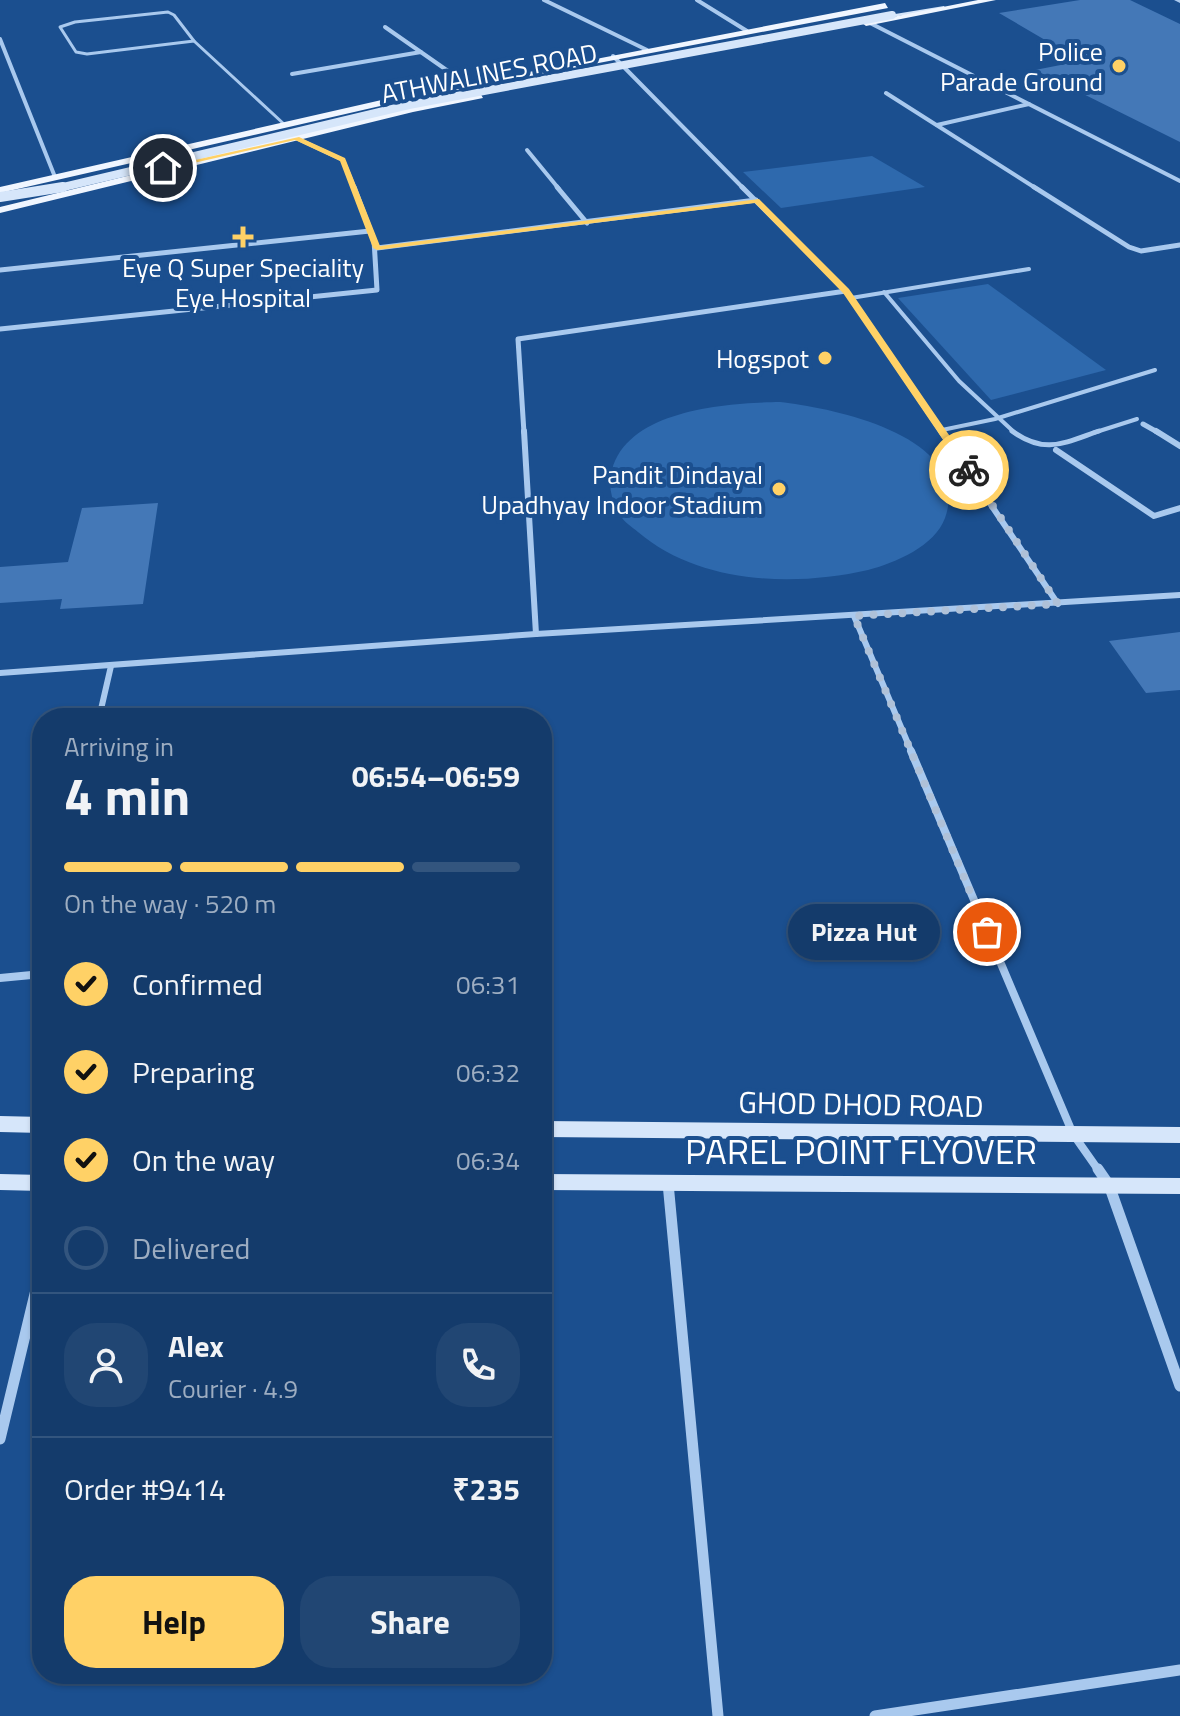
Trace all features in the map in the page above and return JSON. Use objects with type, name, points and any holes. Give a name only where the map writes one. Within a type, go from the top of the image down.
[{"type":"main road","name":"ATHWALINES ROAD","points":[[0,188],[468,85],[918,0]]},
{"type":"main road","name":"ATHWALINES ROAD","points":[[0,210],[413,109],[992,0]]},
{"type":"main road","points":[[0,197],[40,192],[409,105],[614,64],[944,8]]},
{"type":"main road","points":[[202,144],[219,156]]},
{"type":"main road","points":[[0,1124],[32,1125]]},
{"type":"main road","name":"GHOD DHOD ROAD","points":[[552,1129],[1180,1135]]},
{"type":"main road","points":[[0,1182],[32,1183]]},
{"type":"main road","name":"PAREL POINT FLYOVER","points":[[552,1182],[1180,1186]]},
{"type":"street","points":[[544,0],[647,50]]},
{"type":"street","points":[[697,0],[747,31]]},
{"type":"street","points":[[870,23],[1180,181]]},
{"type":"street","points":[[385,27],[468,85]]},
{"type":"street","points":[[0,39],[55,177]]},
{"type":"street","points":[[292,74],[421,52]]},
{"type":"street","points":[[613,56],[846,291],[1058,604]]},
{"type":"street","points":[[886,93],[1133,249],[1146,251],[1180,245]]},
{"type":"street","points":[[937,125],[1030,104]]},
{"type":"street","points":[[0,329],[377,290],[380,268],[377,248],[343,160],[296,138]]},
{"type":"street","points":[[527,150],[587,223]]},
{"type":"street","points":[[377,248],[756,200]]},
{"type":"street","points":[[0,270],[370,231]]},
{"type":"street","points":[[536,634],[518,339],[846,291]]},
{"type":"street","points":[[1140,421],[1180,446]]},
{"type":"street","points":[[1056,450],[1154,516],[1180,508]]},
{"type":"street","points":[[0,673],[536,634],[1180,595]]},
{"type":"street","points":[[854,616],[1073,1134],[1109,1185],[1180,1386]]},
{"type":"street","points":[[101,708],[111,666]]},
{"type":"street","points":[[0,978],[32,975]]},
{"type":"street","points":[[668,1183],[718,1716]]},
{"type":"street","points":[[0,1439],[32,1306]]},
{"type":"street","points":[[875,1716],[1180,1670]]},
{"type":"lane","points":[[194,41],[87,54],[76,52],[60,27],[75,22],[168,12],[174,15],[194,41],[285,125]]},
{"type":"lane","points":[[851,298],[1029,269]]},
{"type":"lane","points":[[884,292],[995,419],[1024,441],[1042,447],[1140,421]]},
{"type":"lane","points":[[942,430],[995,419],[1155,370]]},
{"type":"shaded area","points":[[872,156],[925,187],[781,208],[743,172]]},
{"type":"shaded area","points":[[988,284],[1106,370],[991,400],[898,298]]},
{"type":"shaded area","name":"Pandit Dindayal Upadhyay Indoor Stadium","points":[[780,402],[863,420],[920,447],[939,466],[948,490],[945,518],[933,537],[902,558],[868,570],[809,579],[778,579],[748,577],[689,562],[662,549],[622,518],[612,498],[612,470],[622,450],[638,434],[658,422],[708,408]]},
{"type":"building","name":"Police Parade Ground","points":[[1080,0],[1130,0],[1180,24],[1180,142],[1035,70],[1081,61],[999,13]]},
{"type":"building","points":[[158,503],[143,604],[60,609],[62,599],[0,603],[0,567],[68,562],[82,508]]},
{"type":"building","points":[[1180,632],[1180,690],[1146,693],[1109,641]]},
{"type":"way so far","points":[[969,470],[1058,604],[854,616],[987,932]]},
{"type":"place","name":"Police Parade Ground","points":[[1119,66]]},
{"type":"place","name":"Eye Q Super Speciality Eye Hospital","points":[[243,237]]},
{"type":"place","name":"Hogspot","points":[[825,358]]},
{"type":"place","name":"Pandit Dindayal Upadhyay Indoor Stadium","points":[[779,489]]},
{"type":"place","name":"Pizza Hut","points":[[987,932]]},
{"type":"route","points":[[163,168],[296,138],[343,160],[377,248],[756,200],[846,291],[969,470]]}]
